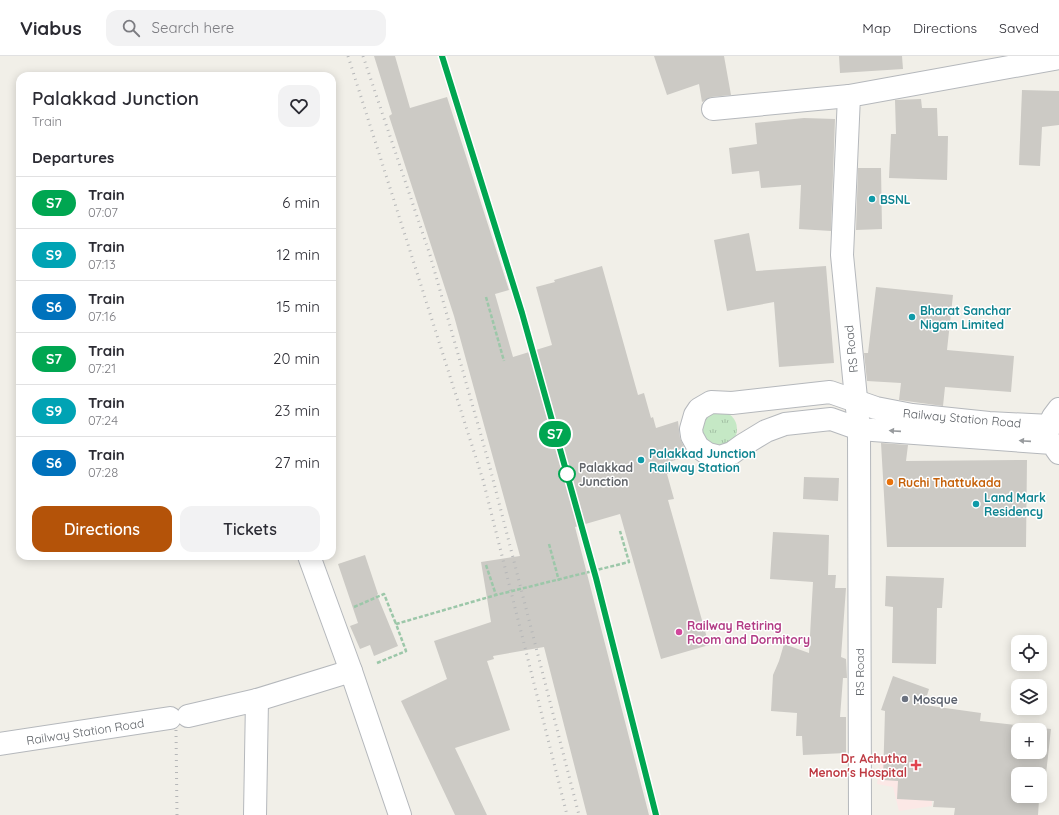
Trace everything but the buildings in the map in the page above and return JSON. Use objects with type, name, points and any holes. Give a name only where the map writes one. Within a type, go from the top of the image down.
[{"type":"street","points":[[713,109],[850,96],[1048,59]]},
{"type":"street","name":"RS Road","points":[[850,96],[842,255],[859,428],[860,815]]},
{"type":"street","points":[[856,400],[830,392],[732,403],[711,402],[699,409],[695,415],[691,429],[692,436],[698,447],[708,454],[720,457],[732,453],[742,445],[766,431],[785,424],[831,419],[859,428]]},
{"type":"street","name":"Railway Station Road","points":[[856,400],[876,408],[912,415],[1051,426],[1053,417],[1059,409]]},
{"type":"street","name":"Railway Station Road","points":[[859,428],[1052,443],[1059,453]]},
{"type":"street","points":[[310,560],[351,671],[400,815]]},
{"type":"street","name":"Railway Station Road","points":[[0,744],[179,717],[257,700],[351,671]]},
{"type":"street","points":[[255,815],[257,700]]},
{"type":"path","points":[[486,297],[504,361]]},
{"type":"path","points":[[396,624],[496,595],[559,581],[629,562],[620,532]]},
{"type":"path","points":[[549,544],[559,581]]},
{"type":"path","points":[[486,565],[496,595]]},
{"type":"path","points":[[354,606],[384,594],[406,651],[377,663]]},
{"type":"shaded area","name":"Dr. Achutha Menon's Hospital","points":[[932,739],[932,806],[899,811],[893,787],[877,784],[881,760]]},
{"type":"green space","points":[[719,411],[729,414],[734,419],[737,429],[734,439],[729,444],[719,447],[709,444],[704,439],[701,429],[704,419],[709,414]]},
{"type":"railway","points":[[348,56],[483,480],[567,815]]},
{"type":"railway","points":[[363,56],[430,255],[488,460],[579,815]]},
{"type":"railway","points":[[442,56],[522,313],[595,578],[656,815]]},
{"type":"railway","points":[[176,730],[177,815]]},
{"type":"train","name":"S7","points":[[442,56],[522,313],[596,578],[656,815]]},
{"type":"place","name":"BSNL","points":[[872,199]]},
{"type":"place","name":"Bharat Sanchar Nigam Limited","points":[[912,317]]},
{"type":"place","name":"Palakkad Junction Railway Station","points":[[641,460]]},
{"type":"place","name":"Palakkad Junction","points":[[567,474]]},
{"type":"place","name":"Ruchi Thattukada","points":[[890,482]]},
{"type":"place","name":"Land Mark Residency","points":[[976,504]]},
{"type":"place","name":"Railway Retiring Room and Dormitory","points":[[679,632]]},
{"type":"place","name":"Mosque","points":[[905,699]]},
{"type":"place","name":"Dr. Achutha Menon's Hospital","points":[[916,765]]}]
